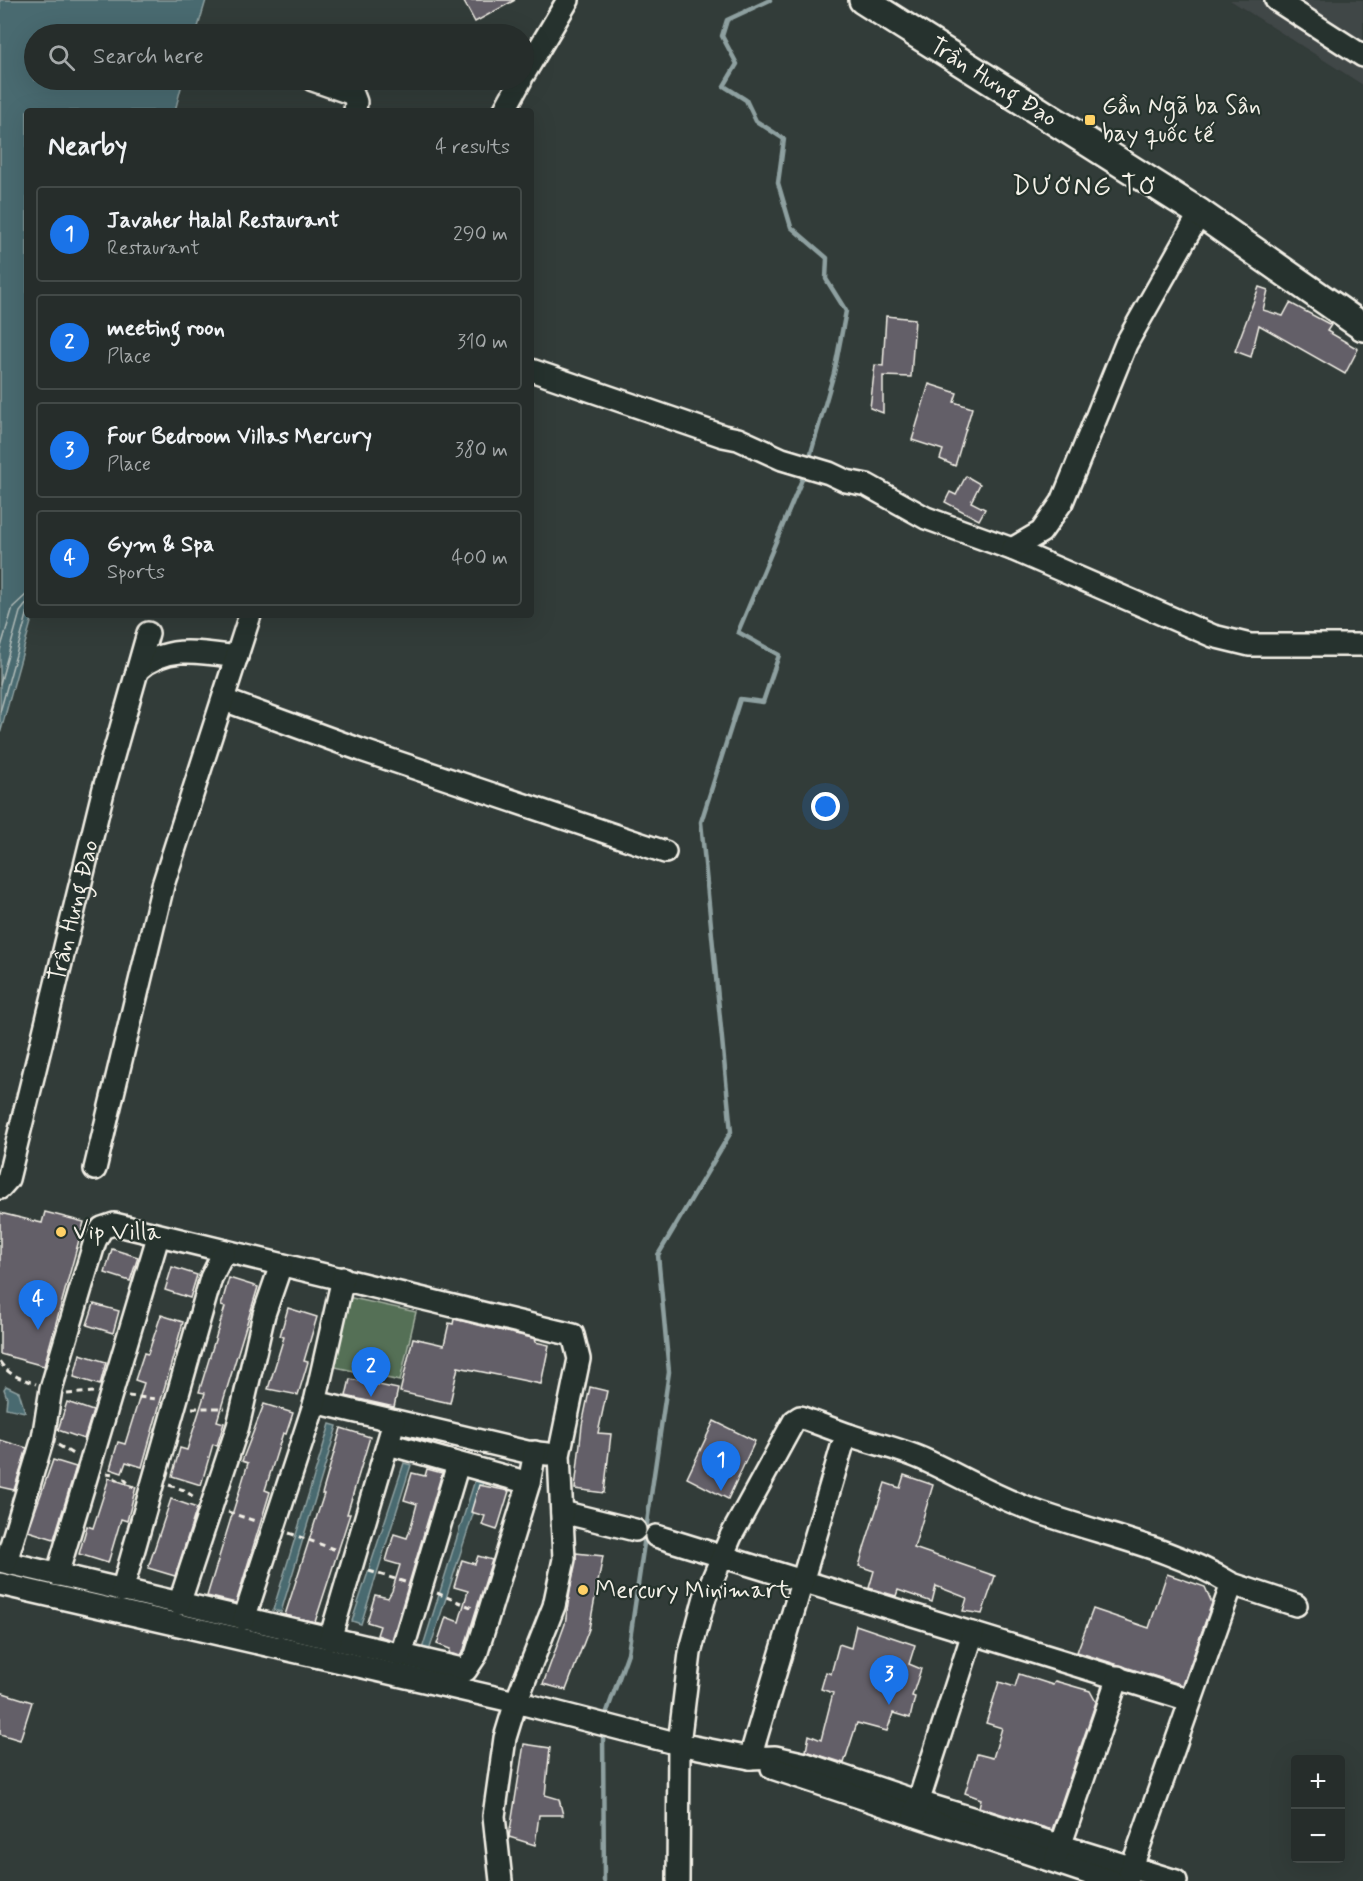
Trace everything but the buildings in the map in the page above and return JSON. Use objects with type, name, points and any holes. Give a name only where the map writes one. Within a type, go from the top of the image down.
[{"type":"main road","name":"Trần Hưng Đạo","points":[[863,0],[1200,213],[1363,327]]},
{"type":"street","points":[[534,57],[568,0]]},
{"type":"street","points":[[1276,0],[1363,56]]},
{"type":"street","points":[[342,90],[353,94],[355,108]]},
{"type":"street","points":[[506,108],[516,90]]},
{"type":"street","points":[[1002,546],[1041,532],[1062,502],[1119,360],[1200,213]]},
{"type":"street","points":[[534,371],[723,436],[734,437],[782,459],[829,473],[846,481],[867,485],[926,518],[1002,546],[1213,636],[1237,643],[1264,646],[1363,645]]},
{"type":"street","points":[[95,1169],[163,885],[249,618]]},
{"type":"street","name":"Trần Hưng Đạo","points":[[0,1188],[8,1179],[104,788],[148,633]]},
{"type":"street","points":[[138,670],[149,660],[164,654],[189,651],[237,657]]},
{"type":"street","points":[[224,700],[361,750],[665,852]]},
{"type":"street","points":[[501,1881],[494,1816],[505,1738],[516,1702],[554,1606],[564,1559],[559,1455],[579,1359],[573,1335],[343,1278],[158,1237],[114,1224],[102,1228],[95,1241],[51,1389],[43,1438],[3,1561],[122,1591],[466,1670],[470,1668],[529,1483],[535,1452]]},
{"type":"street","points":[[57,1575],[158,1237]]},
{"type":"street","points":[[122,1591],[211,1278],[224,1252]]},
{"type":"street","points":[[179,1604],[239,1418],[264,1314],[281,1264]]},
{"type":"street","points":[[244,1619],[315,1402],[343,1278]]},
{"type":"street","points":[[315,1402],[394,1422],[559,1455]]},
{"type":"street","points":[[678,1881],[679,1743],[690,1653],[705,1598],[722,1556],[794,1421],[800,1417],[928,1461],[981,1489],[1034,1511],[1175,1555],[1232,1584],[1296,1605]]},
{"type":"street","points":[[330,1639],[352,1555],[394,1422]]},
{"type":"street","points":[[750,1758],[836,1465],[849,1435]]},
{"type":"street","points":[[388,1444],[529,1483]]},
{"type":"street","points":[[401,1655],[458,1464]]},
{"type":"street","points":[[562,1512],[635,1530]]},
{"type":"street","points":[[656,1536],[803,1579],[1190,1700]]},
{"type":"street","points":[[0,1584],[750,1758],[784,1773],[916,1809],[1130,1874],[1176,1881]]},
{"type":"street","points":[[1130,1874],[1232,1584]]},
{"type":"street","points":[[916,1809],[973,1633]]},
{"type":"street","points":[[1058,1853],[1118,1677]]},
{"type":"street","points":[[1058,1853],[1112,1881]]},
{"type":"path","points":[[0,1362],[5,1370],[15,1377],[51,1389]]},
{"type":"path","points":[[175,1405],[200,1409],[223,1407],[239,1418]]},
{"type":"path","points":[[43,1438],[76,1456],[92,1461]]},
{"type":"shaded area","points":[[1230,0],[1363,0],[1363,85]]},
{"type":"green space","points":[[343,1296],[416,1312],[400,1381],[326,1365]]},
{"type":"water","points":[[0,0],[206,0],[199,24],[24,24],[24,90],[180,90],[176,108],[24,108],[24,618],[32,618],[0,734]]},
{"type":"water","points":[[6,1386],[19,1392],[25,1412],[6,1408],[7,1398],[4,1389]]},
{"type":"water","points":[[330,1424],[337,1426],[281,1612],[273,1610]]},
{"type":"water","points":[[404,1463],[411,1465],[361,1624],[352,1621]]},
{"type":"water","points":[[475,1480],[483,1483],[429,1651],[422,1649]]},
{"type":"waterway","points":[[770,0],[727,20],[722,36],[737,64],[724,86],[746,100],[756,121],[784,139],[778,183],[791,227],[827,258],[826,279],[846,311],[834,373],[809,460]]},
{"type":"waterway","points":[[604,1720],[628,1653],[669,1372],[658,1255],[731,1132],[701,822],[740,699],[763,702],[779,655],[738,632],[806,470]]},
{"type":"waterway","points":[[603,1731],[604,1881]]},
{"type":"place","name":"Gần Ngã ba Sân bay quốc tế","points":[[1090,120]]},
{"type":"place","name":"Vip Villa","points":[[61,1232]]},
{"type":"place","name":"Gym & Spa","points":[[38,1330]]},
{"type":"place","name":"meeting roon","points":[[371,1397]]},
{"type":"place","name":"Javaher Halal Restaurant","points":[[721,1491]]},
{"type":"place","name":"Mercury Minimart","points":[[583,1590]]},
{"type":"place","name":"Four Bedroom Villas Mercury","points":[[889,1705]]},
{"type":"district","name":"DƯƠNG TƠ","points":[[1085,186]]}]
